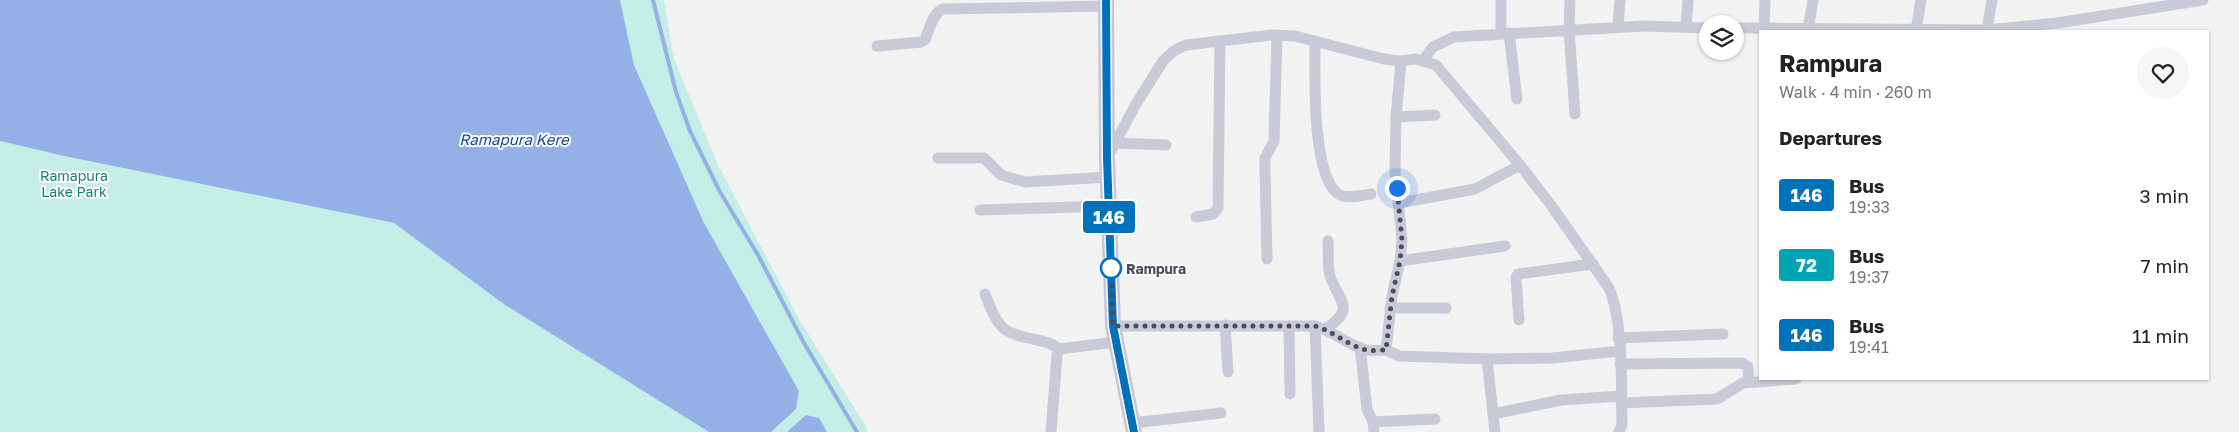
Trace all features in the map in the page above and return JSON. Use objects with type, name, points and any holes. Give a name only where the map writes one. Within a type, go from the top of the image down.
[{"type":"main road","points":[[1106,3],[1108,206],[1113,326],[1133,428]]},
{"type":"street","points":[[1500,0],[1517,99]]},
{"type":"street","points":[[1570,0],[1569,29],[1574,114]]},
{"type":"street","points":[[1618,27],[1620,0]]},
{"type":"street","points":[[1686,27],[1688,0]]},
{"type":"street","points":[[1764,29],[1765,0]]},
{"type":"street","points":[[1744,28],[1808,30],[1812,0]]},
{"type":"street","points":[[1921,0],[1916,30],[2025,29],[2203,0]]},
{"type":"street","points":[[1987,30],[1992,0]]},
{"type":"street","points":[[877,46],[922,42],[925,40],[936,14],[944,8],[1106,3]]},
{"type":"street","points":[[1422,60],[1433,47],[1454,37],[1618,27],[1699,28]]},
{"type":"street","points":[[1107,158],[1163,60],[1174,50],[1186,45],[1277,35],[1295,36],[1384,59],[1422,60],[1436,65],[1520,165],[1609,288],[1615,302],[1620,351],[1622,425],[1619,432]]},
{"type":"street","points":[[1267,259],[1265,158],[1274,142],[1277,35]]},
{"type":"street","points":[[1196,217],[1213,214],[1218,208],[1220,41]]},
{"type":"street","points":[[1315,41],[1316,123],[1321,157],[1333,189],[1341,195],[1348,197],[1371,194]]},
{"type":"street","points":[[1386,350],[1390,308],[1400,261],[1402,226],[1395,172],[1396,117],[1401,60]]},
{"type":"street","points":[[1396,117],[1435,116]]},
{"type":"street","points":[[1115,143],[1166,145]]},
{"type":"street","points":[[938,158],[984,158],[1001,174],[1025,182],[1108,177]]},
{"type":"street","points":[[1398,203],[1475,189],[1520,165]]},
{"type":"street","points":[[980,210],[1108,206]]},
{"type":"street","points":[[1320,328],[1340,318],[1343,308],[1330,274],[1328,241]]},
{"type":"street","points":[[1400,261],[1505,246]]},
{"type":"street","points":[[1519,320],[1516,278],[1518,274],[1593,264]]},
{"type":"street","points":[[985,294],[997,323],[1005,331],[1013,335],[1052,344],[1059,349],[1116,342]]},
{"type":"street","points":[[1390,308],[1446,308]]},
{"type":"street","points":[[1224,325],[1228,372]]},
{"type":"street","points":[[1113,326],[1224,325],[1320,328],[1367,350],[1386,350],[1399,356],[1487,359],[1552,358],[1620,351]]},
{"type":"street","points":[[1289,326],[1290,394]]},
{"type":"street","points":[[1319,432],[1320,328]]},
{"type":"street","points":[[1618,338],[1723,334]]},
{"type":"street","points":[[1360,347],[1367,409],[1374,427],[1435,419]]},
{"type":"street","points":[[1051,432],[1059,349]]},
{"type":"street","points":[[1487,359],[1495,432]]},
{"type":"street","points":[[1620,364],[1742,363],[1748,367],[1749,382]]},
{"type":"street","points":[[1493,414],[1561,400],[1717,399],[1742,383],[1780,380]]},
{"type":"street","points":[[1133,428],[1221,413]]},
{"type":"green space","points":[[620,0],[664,0],[674,59],[718,165],[799,319],[868,432],[771,432],[796,409],[799,391],[704,223],[634,65]]},
{"type":"green space","name":"Ramapura Lake Park","points":[[0,141],[64,156],[394,223],[505,305],[709,432],[0,432]]},
{"type":"water","name":"Ramapura Kere","points":[[0,0],[620,0],[634,65],[704,223],[799,391],[796,409],[771,432],[709,432],[505,305],[394,223],[64,156],[0,141]]},
{"type":"water","points":[[806,415],[819,418],[827,432],[787,432]]},
{"type":"waterway","points":[[653,0],[676,92],[690,131],[720,192],[758,255],[804,343],[857,432]]},
{"type":"bus line","name":"146","points":[[1106,0],[1107,158],[1113,326],[1134,432]]},
{"type":"place","name":"Rampura","points":[[1111,268]]},
{"type":"route","points":[[1111,268],[1113,326],[1315,326],[1326,329],[1348,343],[1367,350],[1386,350],[1392,296],[1400,261],[1402,240],[1397,188]]}]
